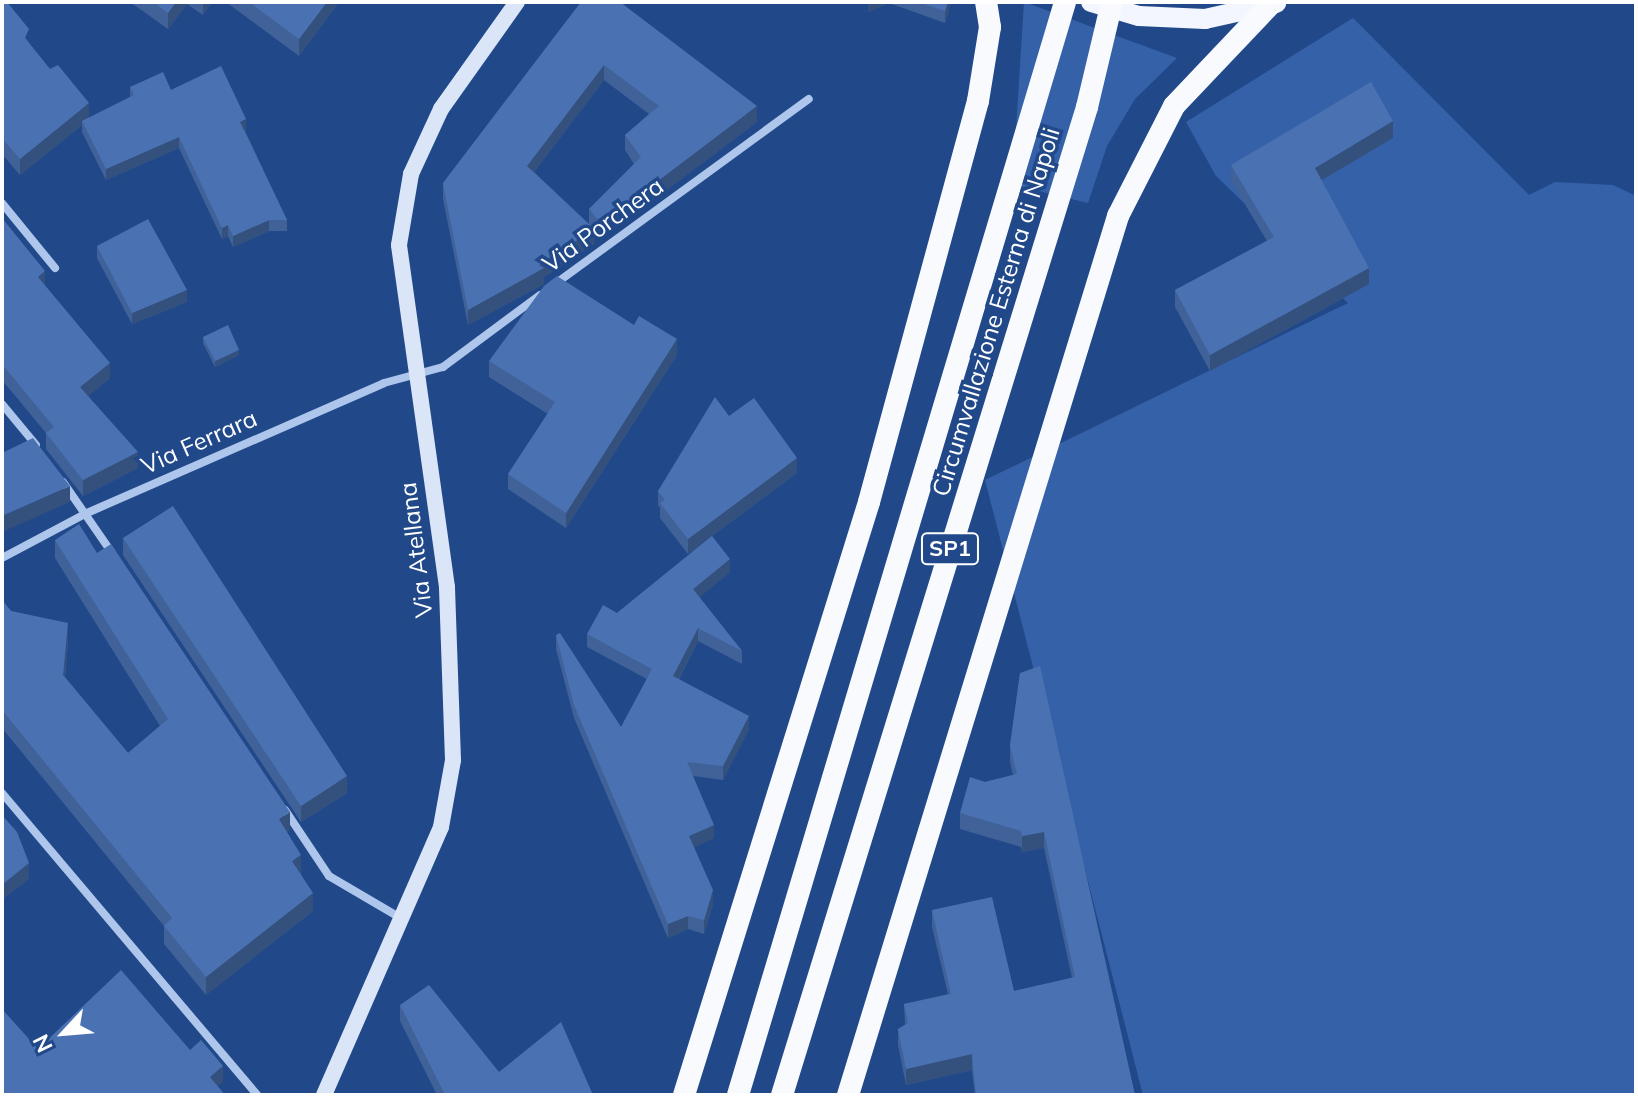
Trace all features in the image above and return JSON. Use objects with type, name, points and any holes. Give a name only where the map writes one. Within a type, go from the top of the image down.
[{"type":"highway","points":[[684,1095],[869,502],[978,101],[990,27],[986,2]]},
{"type":"highway","name":"Circumvallazione Esterna di Napoli","points":[[738,1095],[1065,2]]},
{"type":"highway","name":"Circumvallazione Esterna di Napoli","points":[[782,1095],[1087,107],[1112,2]]},
{"type":"highway","points":[[848,1095],[1118,216],[1174,106],[1273,4]]},
{"type":"main road","points":[[1091,2],[1139,16],[1205,19],[1273,4]]},
{"type":"main road","name":"Via Atellana","points":[[324,1095],[404,920],[441,827],[453,760],[447,587],[399,245],[411,174],[441,109],[518,4]]},
{"type":"street","name":"Via Porchera","points":[[417,372],[443,367],[809,99]]},
{"type":"street","points":[[2,203],[55,268]]},
{"type":"street","name":"Via Ferrara","points":[[2,558],[87,513],[417,372]]},
{"type":"street","points":[[2,404],[46,458]]},
{"type":"street","points":[[54,469],[119,564]]},
{"type":"street","points":[[2,793],[257,1095]]},
{"type":"street","points":[[277,798],[329,876],[404,920]]},
{"type":"shaded area","points":[[1024,2],[1177,58],[1135,99],[1107,146],[1088,203],[1002,182],[1016,128]]},
{"type":"shaded area","points":[[1353,18],[1529,195],[1555,182],[1613,185],[1636,196],[1636,1095],[1143,1095],[985,480],[1348,303],[1216,176],[1186,122]]},
{"type":"building","points":[[2,2],[7,2],[29,29],[25,38],[50,69],[58,65],[89,103],[20,159],[2,138]]},
{"type":"building","points":[[153,2],[176,2],[168,13]]},
{"type":"building","points":[[249,2],[327,2],[299,39]]},
{"type":"building","points":[[581,2],[620,2],[757,106],[601,224],[589,209],[641,157],[625,135],[659,106],[604,65],[527,166],[594,229],[539,265],[544,268],[468,310],[443,183]]},
{"type":"building","points":[[918,2],[948,2],[945,11]]},
{"type":"building","points":[[221,66],[246,119],[240,122],[287,220],[269,220],[233,236],[228,225],[222,228],[179,137],[106,169],[82,121],[134,95],[130,87],[163,72],[171,90]]},
{"type":"building","points":[[1371,82],[1393,121],[1315,168],[1369,268],[1210,355],[1175,290],[1274,237],[1231,165]]},
{"type":"building","points":[[2,218],[45,271],[38,277],[110,363],[80,387],[138,452],[83,480],[46,433],[54,427],[2,364]]},
{"type":"building","points":[[148,219],[187,290],[132,313],[97,246]]},
{"type":"building","points":[[557,276],[634,325],[639,316],[677,339],[566,513],[508,474],[555,402],[489,361],[544,286]]},
{"type":"building","points":[[228,325],[239,350],[215,361],[203,337]]},
{"type":"building","points":[[715,397],[729,416],[754,398],[797,458],[688,539],[660,503],[665,500],[658,491]]},
{"type":"building","points":[[33,438],[70,486],[2,516],[2,453]]},
{"type":"building","points":[[173,506],[347,776],[301,806],[123,538]]},
{"type":"building","points":[[79,524],[97,553],[111,544],[290,812],[279,819],[301,855],[292,861],[313,893],[206,977],[164,926],[172,918],[2,710],[2,600],[11,611],[68,623],[63,675],[128,753],[168,719],[55,540]]},
{"type":"building","points":[[712,536],[730,559],[693,589],[742,651],[698,628],[673,676],[749,716],[723,766],[687,762],[714,825],[689,836],[713,890],[704,920],[688,916],[668,924],[574,705],[556,635],[560,633],[621,727],[652,669],[587,634],[603,605],[617,613]]},
{"type":"building","points":[[1040,666],[1135,1095],[976,1095],[972,1054],[906,1069],[898,1029],[908,1023],[904,1004],[951,994],[932,910],[992,897],[1014,991],[1075,977],[1044,832],[1022,836],[1021,831],[960,813],[970,777],[985,782],[1017,774],[1010,746],[1020,673]]},
{"type":"building","points":[[2,815],[17,832],[29,863],[2,885]]},
{"type":"building","points":[[121,970],[190,1050],[201,1040],[223,1066],[210,1077],[225,1095],[2,1095],[2,1009],[38,1049]]},
{"type":"building","points":[[429,985],[499,1072],[561,1022],[593,1095],[445,1095],[400,1005]]}]
